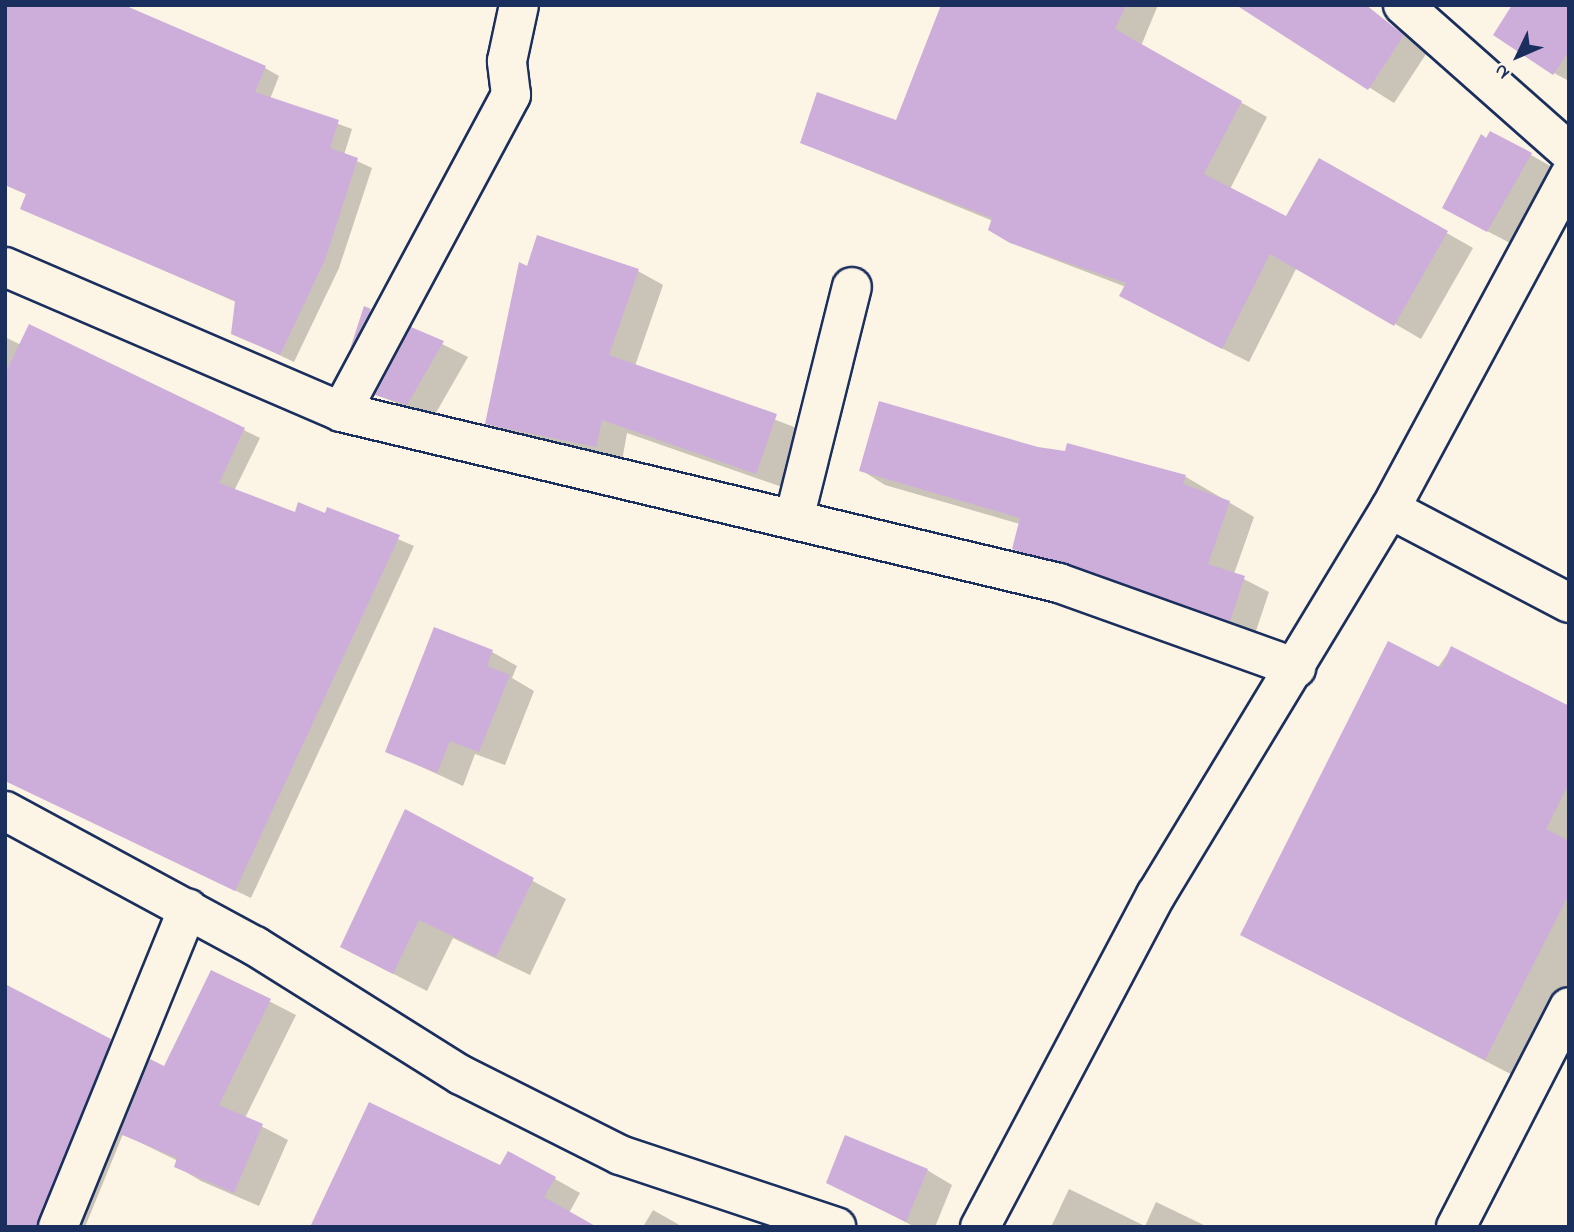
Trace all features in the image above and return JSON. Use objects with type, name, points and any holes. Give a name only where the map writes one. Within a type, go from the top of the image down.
[{"type":"street","points":[[341,412],[511,95],[507,61],[519,5]]},
{"type":"street","points":[[1403,5],[1569,152]]},
{"type":"street","points":[[980,1227],[1156,895],[1390,509],[1569,176]]},
{"type":"street","points":[[5,267],[341,412],[1059,583],[1296,668]]},
{"type":"street","points":[[794,519],[852,287]]},
{"type":"street","points":[[1390,509],[1569,603]]},
{"type":"street","points":[[5,811],[188,909],[461,1075],[620,1155],[836,1227]]},
{"type":"street","points":[[58,1227],[188,909]]},
{"type":"street","points":[[1456,1227],[1569,1007]]},
{"type":"building","points":[[5,5],[124,5],[266,66],[255,92],[339,120],[330,148],[358,158],[325,260],[280,355],[231,334],[235,301],[20,209],[26,194],[5,185]]},
{"type":"building","points":[[941,5],[1126,5],[1115,29],[1242,101],[1204,174],[1286,216],[1319,158],[1448,231],[1394,326],[1270,254],[1222,349],[1119,296],[1126,283],[1010,243],[988,230],[992,218],[800,143],[817,92],[896,120]]},
{"type":"building","points":[[1236,5],[1366,5],[1404,35],[1368,90]]},
{"type":"building","points":[[1512,5],[1569,5],[1569,51],[1553,75],[1493,35]]},
{"type":"building","points":[[1490,131],[1532,153],[1487,232],[1442,208],[1481,134],[1486,138]]},
{"type":"building","points":[[537,235],[639,269],[609,355],[777,414],[756,474],[602,420],[596,447],[485,424],[519,262],[527,266]]},
{"type":"building","points":[[364,306],[371,309],[350,349]]},
{"type":"building","points":[[29,324],[245,428],[219,483],[295,512],[298,502],[325,513],[327,507],[400,535],[235,891],[5,781],[5,374]]},
{"type":"building","points":[[411,327],[444,341],[407,405],[375,395]]},
{"type":"building","points":[[879,401],[1038,447],[1065,451],[1067,443],[1186,475],[1183,484],[1230,501],[1208,564],[1245,576],[1230,621],[1012,549],[1020,518],[859,471]]},
{"type":"building","points":[[434,627],[493,650],[487,666],[510,675],[479,752],[450,741],[437,773],[385,752]]},
{"type":"building","points":[[1388,641],[1441,668],[1451,646],[1569,706],[1569,783],[1546,829],[1569,841],[1569,894],[1485,1060],[1240,935]]},
{"type":"building","points":[[405,809],[534,878],[496,957],[419,920],[393,974],[340,947]]},
{"type":"building","points":[[211,970],[271,999],[219,1105],[263,1124],[234,1193],[174,1167],[177,1158],[120,1134],[150,1059],[164,1066]]},
{"type":"building","points":[[5,984],[111,1039],[37,1227],[5,1227]]},
{"type":"building","points":[[369,1102],[500,1165],[508,1151],[556,1177],[544,1197],[597,1227],[310,1227]]},
{"type":"building","points":[[845,1135],[928,1169],[906,1222],[826,1183]]}]
